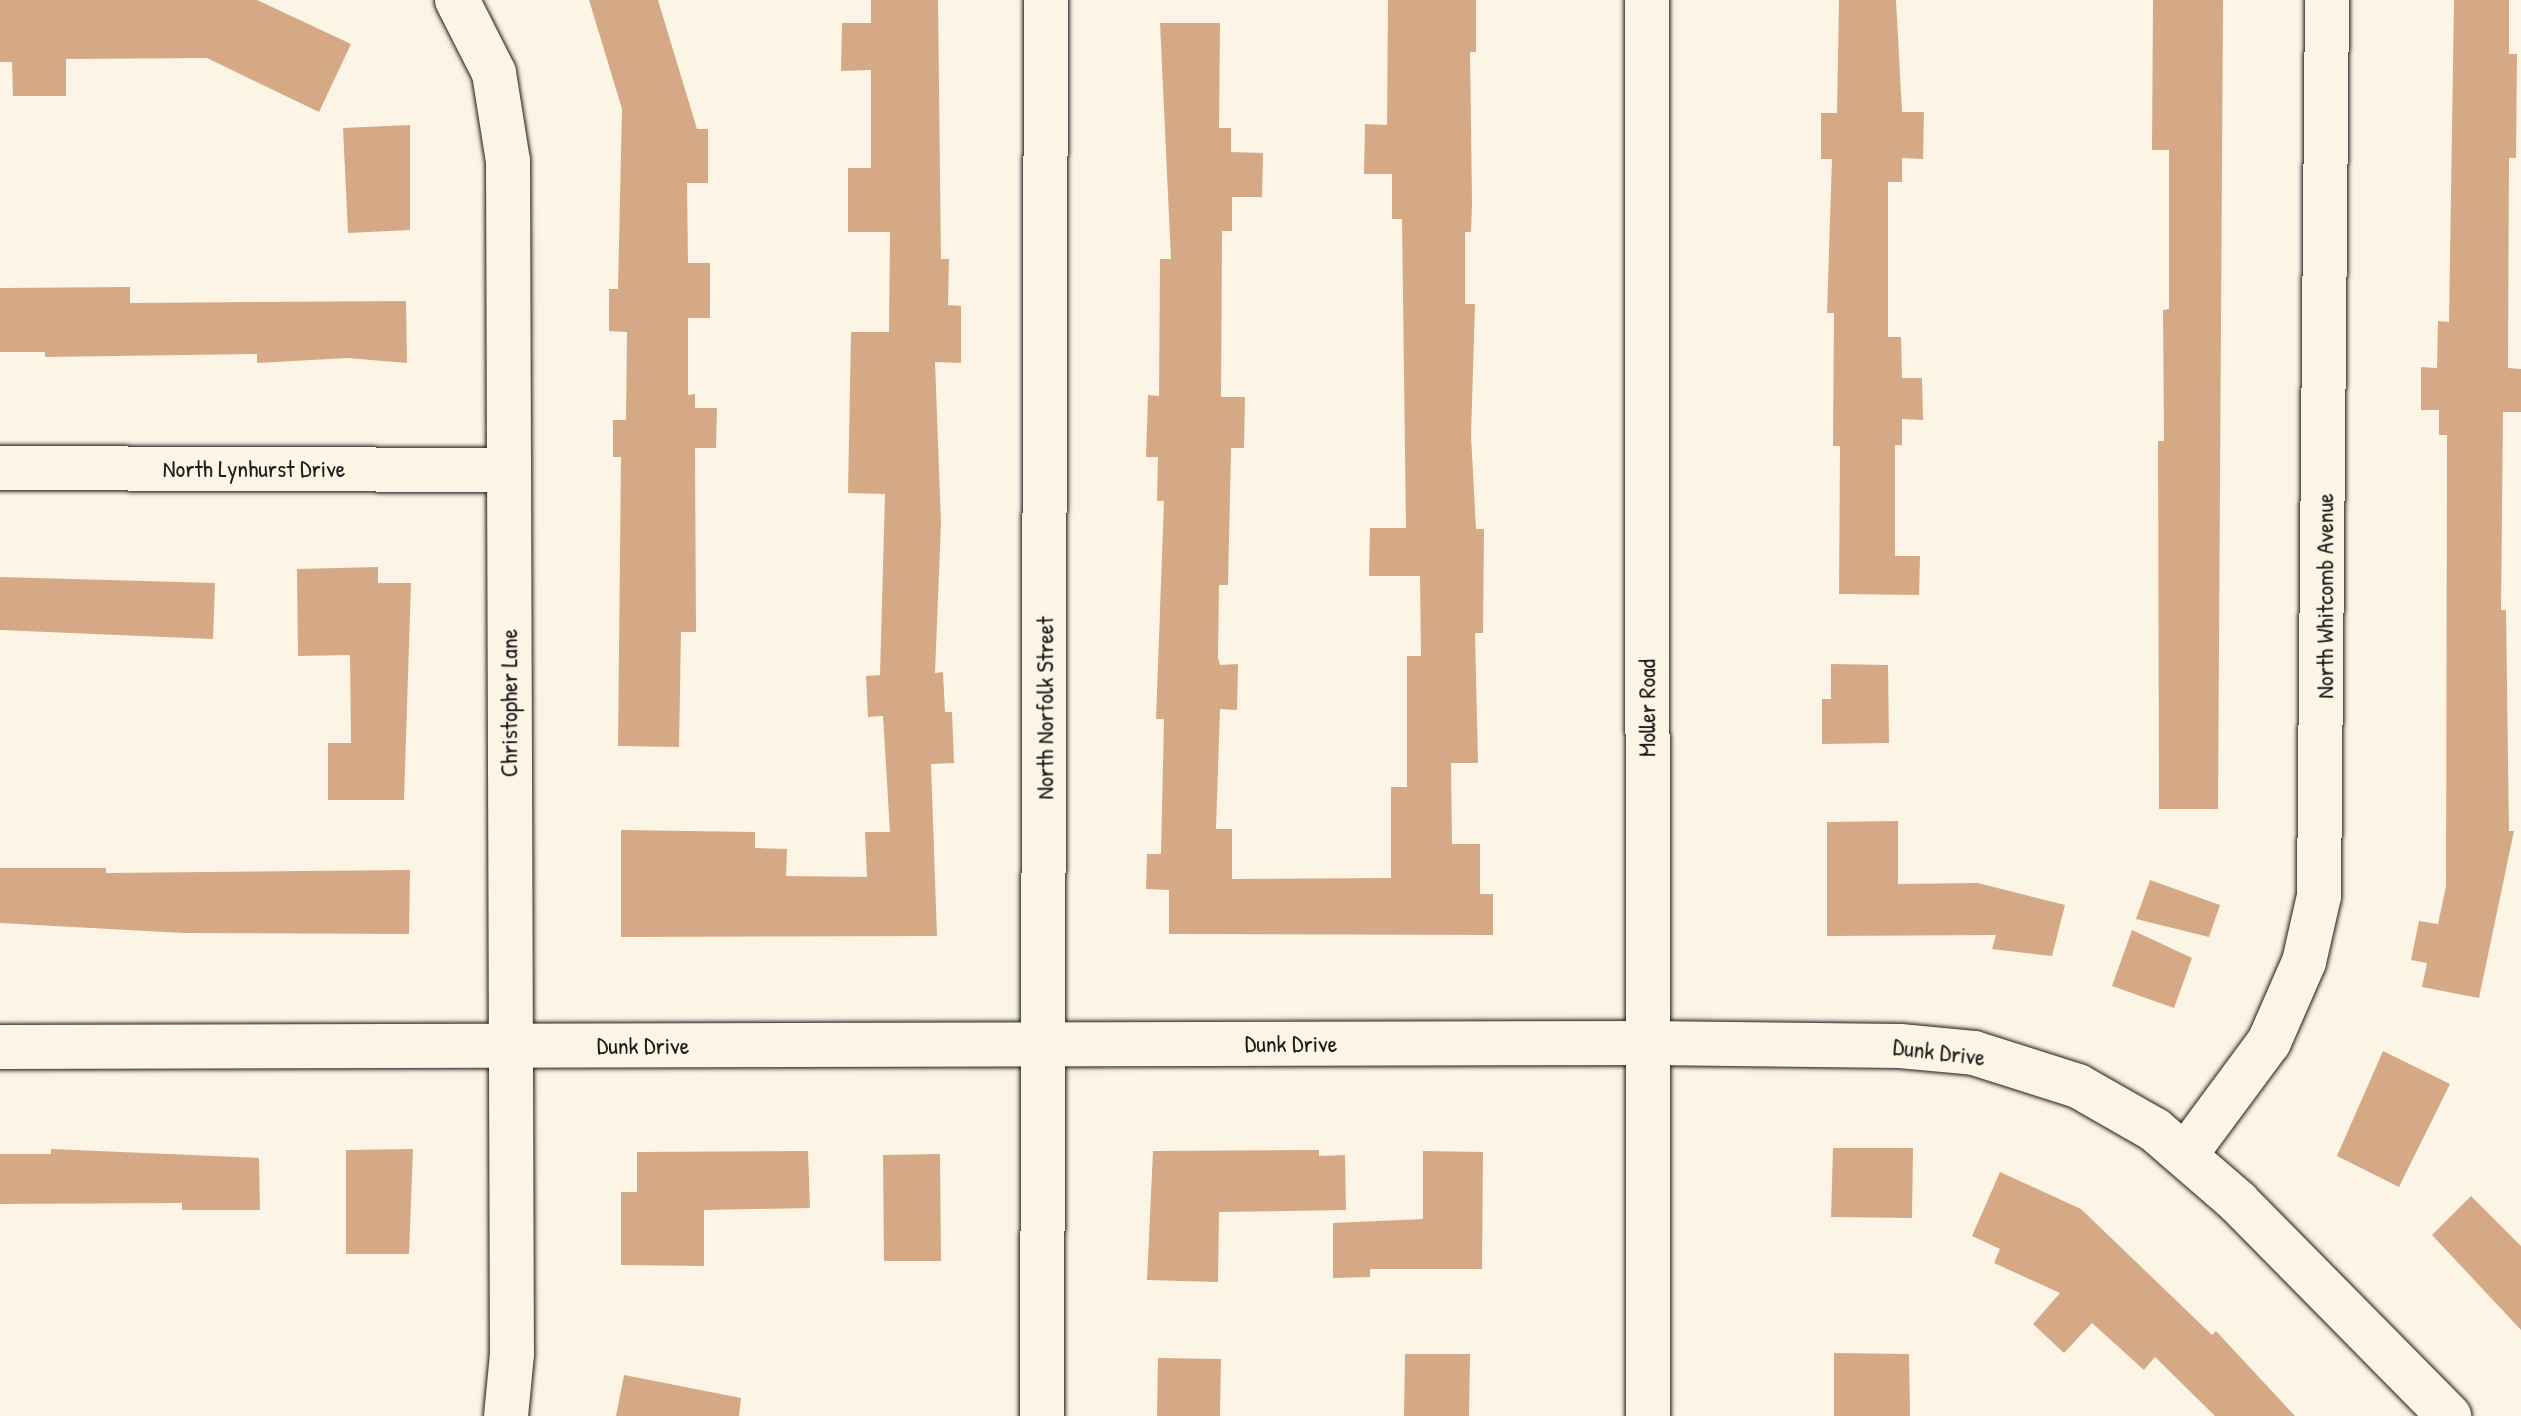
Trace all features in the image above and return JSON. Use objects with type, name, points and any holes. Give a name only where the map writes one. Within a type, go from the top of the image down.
[{"type":"street","name":"Christopher Lane","points":[[457,0],[487,51],[505,115],[512,1354],[506,1416]]},
{"type":"street","name":"North Norfolk Street","points":[[1042,1416],[1046,0]]},
{"type":"street","name":"Moller Road","points":[[1647,0],[1648,1416]]},
{"type":"street","name":"North Whitcomb Avenue","points":[[2186,1154],[2269,1042],[2304,962],[2319,896],[2325,829],[2327,0]]},
{"type":"street","name":"North Lynhurst Drive","points":[[0,468],[509,470]]},
{"type":"street","name":"Dunk Drive","points":[[0,1047],[1647,1043],[1900,1046],[1974,1053],[2078,1086],[2186,1154],[2449,1416]]},
{"type":"building","points":[[0,0],[257,0],[351,44],[319,112],[207,58],[66,59],[66,96],[13,96],[12,62],[0,62]]},
{"type":"building","points":[[589,0],[658,0],[697,129],[708,129],[708,183],[687,183],[688,263],[710,263],[710,318],[688,318],[688,395],[695,394],[695,408],[717,408],[716,448],[695,448],[696,632],[681,632],[679,747],[618,746],[621,457],[613,457],[613,420],[626,420],[627,332],[609,331],[609,289],[618,289],[622,109]]},
{"type":"building","points":[[871,0],[938,0],[941,259],[949,259],[948,305],[961,306],[961,363],[935,362],[941,523],[935,673],[943,672],[945,712],[952,712],[954,763],[931,764],[937,936],[621,937],[621,830],[755,832],[755,848],[787,849],[786,876],[867,877],[865,832],[890,832],[883,716],[868,717],[866,676],[880,675],[885,494],[848,493],[851,332],[889,332],[890,232],[848,232],[848,168],[871,168],[871,70],[841,71],[842,23],[871,23]]},
{"type":"building","points":[[1388,0],[1476,0],[1476,52],[1470,52],[1472,203],[1471,232],[1465,232],[1465,304],[1475,304],[1471,435],[1476,529],[1484,529],[1483,633],[1475,633],[1478,763],[1451,763],[1452,844],[1480,844],[1480,894],[1493,894],[1493,935],[1169,934],[1169,890],[1146,889],[1147,854],[1161,854],[1164,719],[1156,719],[1164,501],[1157,501],[1158,457],[1146,457],[1148,395],[1159,396],[1160,259],[1171,259],[1160,23],[1220,23],[1219,128],[1231,128],[1231,152],[1263,153],[1262,197],[1232,197],[1232,231],[1222,231],[1221,397],[1245,397],[1244,448],[1231,448],[1228,585],[1219,585],[1218,658],[1220,665],[1238,664],[1237,710],[1220,709],[1216,829],[1232,829],[1232,879],[1391,878],[1391,787],[1407,787],[1407,656],[1421,656],[1420,576],[1369,576],[1370,528],[1406,528],[1402,219],[1392,219],[1392,174],[1364,174],[1365,124],[1387,125]]},
{"type":"building","points":[[1839,0],[1896,0],[1902,112],[1924,112],[1923,159],[1902,158],[1902,182],[1888,182],[1888,337],[1901,337],[1902,378],[1922,378],[1923,420],[1902,419],[1902,445],[1895,445],[1895,556],[1920,556],[1919,595],[1839,594],[1840,446],[1833,446],[1834,313],[1827,313],[1832,159],[1821,159],[1821,113],[1837,113]]},
{"type":"building","points":[[2153,0],[2223,0],[2218,809],[2159,809],[2158,441],[2164,441],[2163,310],[2169,309],[2169,150],[2152,150]]},
{"type":"building","points":[[2454,0],[2509,0],[2509,54],[2517,54],[2516,158],[2509,158],[2508,368],[2521,369],[2521,412],[2503,412],[2501,610],[2506,610],[2509,831],[2514,831],[2479,998],[2422,987],[2427,963],[2411,960],[2419,921],[2438,924],[2446,886],[2447,435],[2439,435],[2439,410],[2421,410],[2421,367],[2437,368],[2438,321],[2449,322]]},
{"type":"building","points":[[410,125],[410,230],[348,233],[343,128]]},
{"type":"building","points":[[130,287],[130,303],[406,301],[407,363],[347,358],[257,363],[257,354],[45,357],[45,352],[0,352],[0,288]]},
{"type":"building","points":[[378,567],[378,583],[411,583],[404,800],[328,800],[328,743],[351,743],[350,655],[298,656],[297,569]]},
{"type":"building","points":[[0,577],[215,583],[213,639],[0,630]]},
{"type":"building","points":[[1831,664],[1888,665],[1889,743],[1822,744],[1822,699],[1831,699]]},
{"type":"building","points":[[1898,821],[1898,884],[1978,883],[2065,905],[2052,956],[1992,949],[1996,935],[1827,936],[1827,822]]},
{"type":"building","points":[[0,868],[106,868],[106,873],[410,870],[409,934],[183,933],[0,923]]},
{"type":"building","points":[[2150,880],[2220,905],[2209,937],[2136,919]]},
{"type":"building","points":[[2132,930],[2192,958],[2174,1008],[2112,986]]},
{"type":"building","points":[[2383,1051],[2450,1084],[2399,1187],[2337,1156]]},
{"type":"building","points":[[1833,1148],[1913,1148],[1912,1218],[1831,1217]]},
{"type":"building","points":[[51,1149],[259,1158],[260,1210],[182,1210],[182,1203],[0,1204],[0,1154],[51,1154]]},
{"type":"building","points":[[413,1149],[409,1254],[346,1254],[346,1150]]},
{"type":"building","points":[[1319,1150],[1319,1156],[1345,1155],[1346,1210],[1219,1212],[1218,1282],[1147,1280],[1153,1151]]},
{"type":"building","points":[[808,1151],[810,1208],[704,1210],[704,1266],[621,1265],[621,1192],[637,1192],[637,1152]]},
{"type":"building","points":[[1423,1151],[1483,1152],[1482,1269],[1370,1269],[1370,1277],[1333,1278],[1333,1223],[1423,1219]]},
{"type":"building","points":[[940,1154],[941,1261],[884,1261],[883,1155]]},
{"type":"building","points":[[2000,1172],[2081,1209],[2212,1335],[2216,1331],[2295,1416],[2215,1416],[2155,1357],[2144,1370],[2092,1323],[2064,1353],[2033,1324],[2060,1293],[1994,1263],[2000,1249],[1972,1236]]},
{"type":"building","points":[[2471,1196],[2521,1246],[2521,1330],[2432,1235]]},
{"type":"building","points":[[1834,1353],[1909,1354],[1910,1416],[1834,1416]]},
{"type":"building","points":[[1405,1354],[1470,1354],[1469,1416],[1404,1416]]},
{"type":"building","points":[[1158,1358],[1221,1359],[1220,1416],[1157,1416]]},
{"type":"building","points":[[624,1375],[741,1398],[739,1416],[616,1416]]}]
